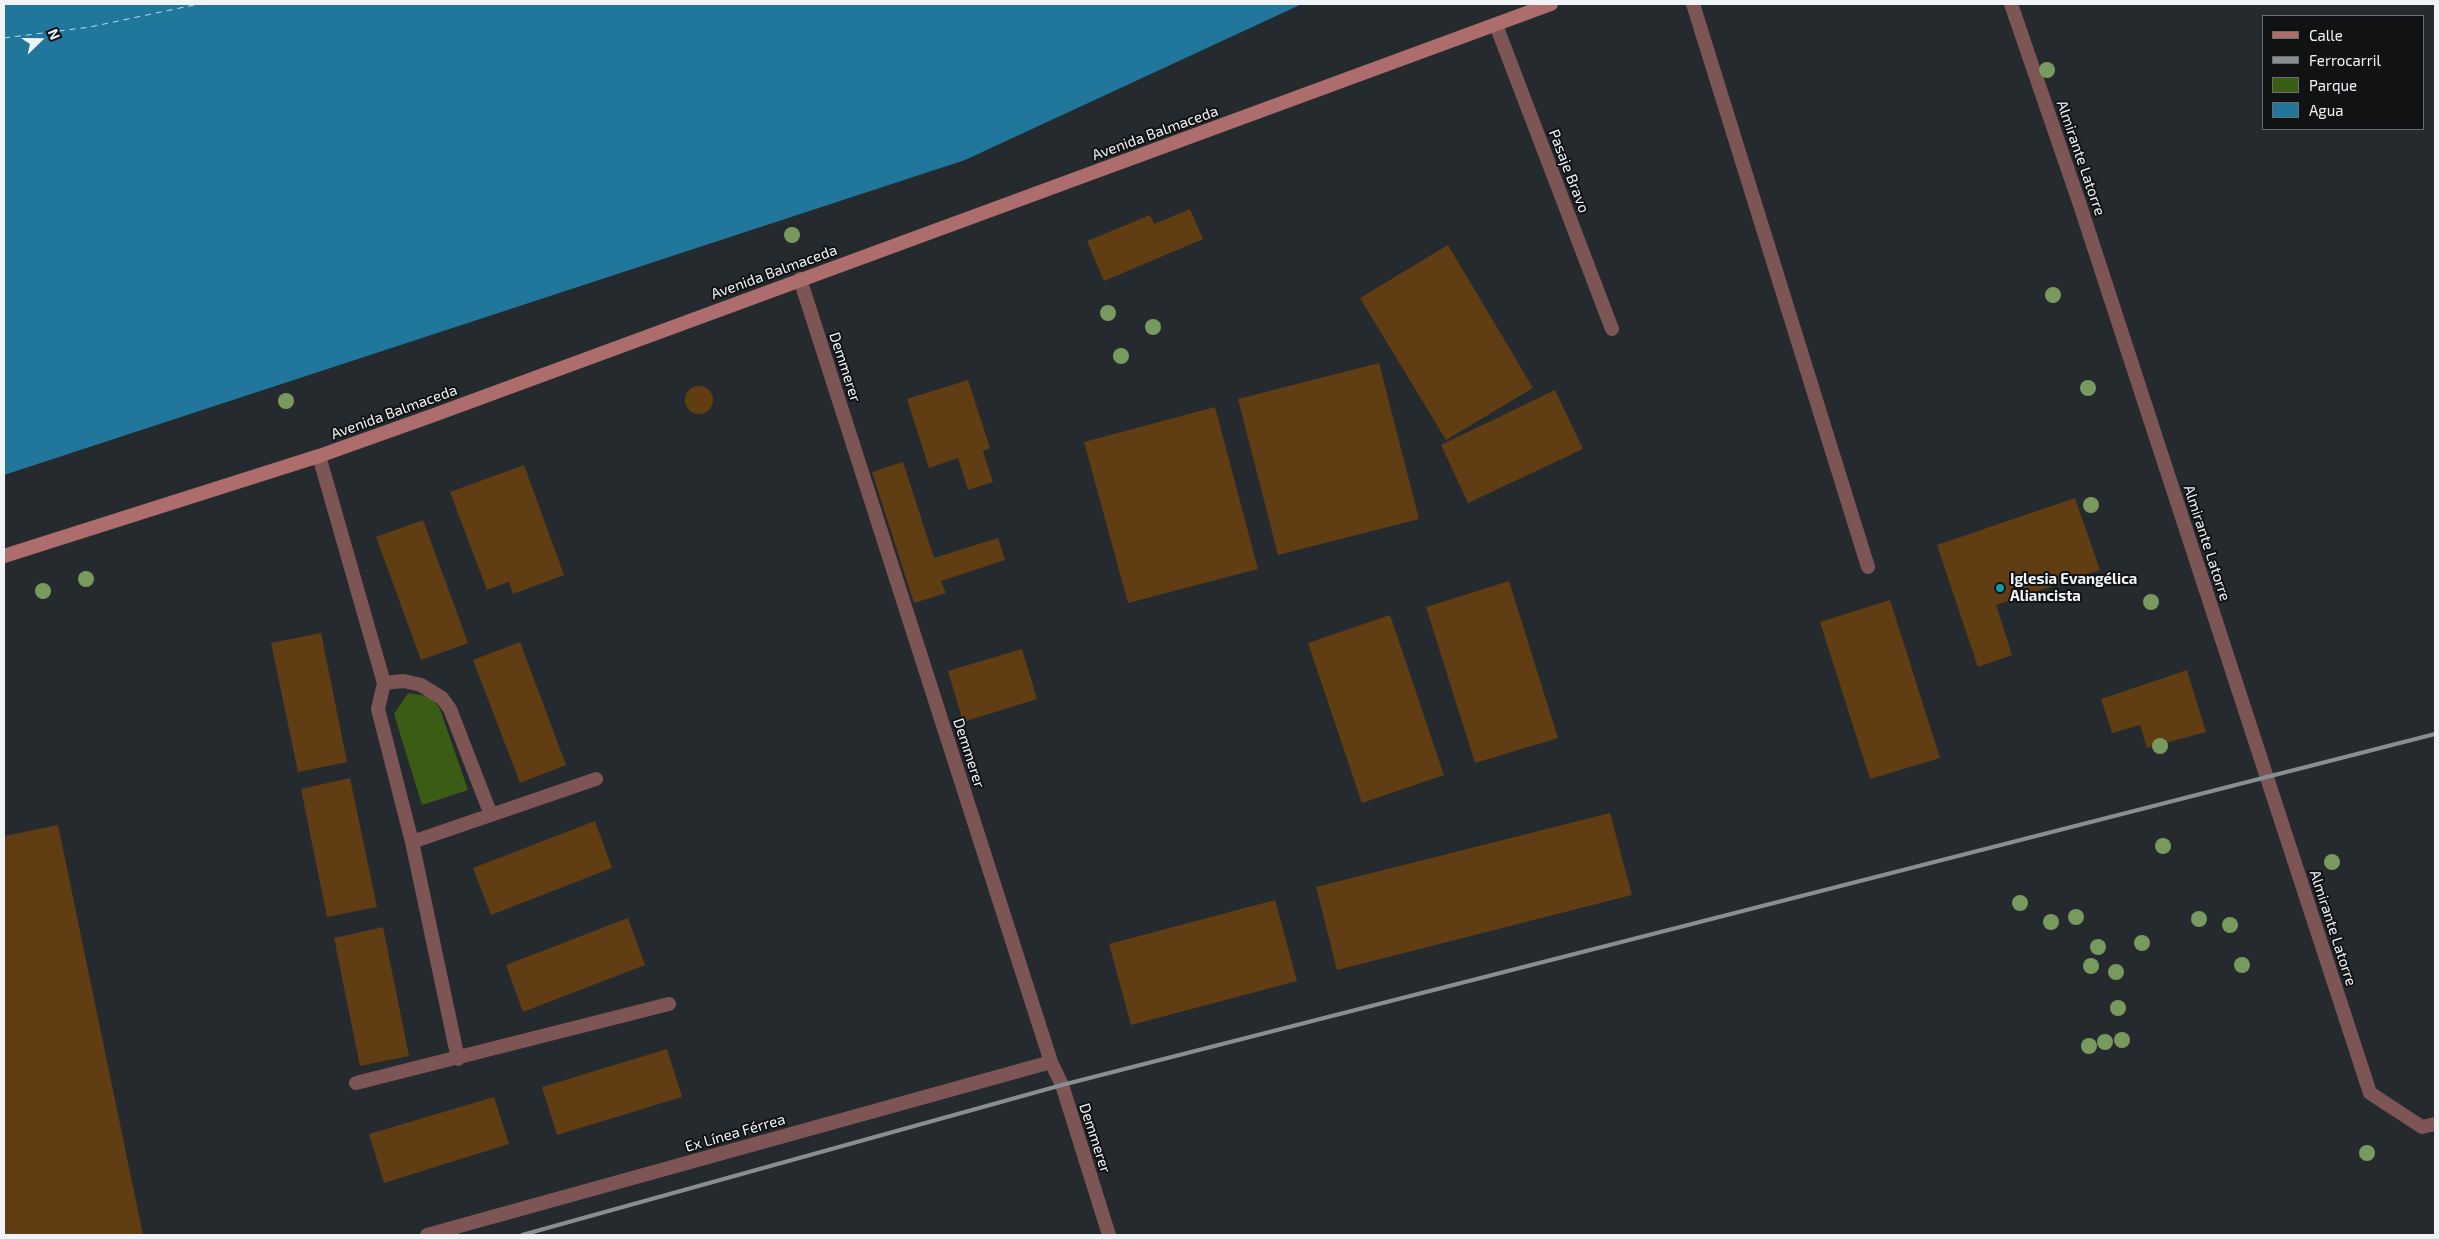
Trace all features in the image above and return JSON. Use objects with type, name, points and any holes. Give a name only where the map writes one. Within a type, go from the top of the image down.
[{"type":"main road","name":"Avenida Balmaceda","points":[[4,556],[319,456],[1551,4]]},
{"type":"street","points":[[1693,4],[1868,567]]},
{"type":"street","name":"Almirante Latorre","points":[[2011,4],[2080,205],[2370,1093],[2422,1127],[2435,1124]]},
{"type":"street","name":"Pasaje Bravo","points":[[1496,25],[1612,329]]},
{"type":"street","name":"Demmerer","points":[[800,280],[1051,1062],[1062,1085],[1109,1235]]},
{"type":"street","points":[[319,456],[384,683],[378,709],[412,842],[458,1059]]},
{"type":"street","points":[[384,683],[404,682],[421,685],[442,698],[450,709],[491,816]]},
{"type":"street","points":[[412,842],[596,779]]},
{"type":"street","points":[[356,1083],[458,1059],[669,1004]]},
{"type":"street","name":"Ex Línea Férrea","points":[[427,1235],[1051,1062]]},
{"type":"green space","points":[[408,693],[432,697],[440,709],[468,790],[422,805],[394,714]]},
{"type":"water","points":[[4,4],[1302,4],[965,160],[4,475]]},
{"type":"building","points":[[1190,209],[1203,239],[1104,281],[1087,241],[1150,215],[1154,224]]},
{"type":"building","points":[[1448,245],[1533,388],[1446,440],[1360,298]]},
{"type":"building","points":[[1379,363],[1419,519],[1278,555],[1238,399]]},
{"type":"building","points":[[968,380],[990,448],[983,451],[993,482],[968,490],[958,458],[929,468],[907,399]]},
{"type":"building","points":[[699,386],[709,390],[713,400],[709,410],[699,414],[689,410],[685,400],[689,390]]},
{"type":"building","points":[[1555,390],[1583,449],[1468,503],[1441,445]]},
{"type":"building","points":[[1215,407],[1258,569],[1128,603],[1084,442]]},
{"type":"building","points":[[903,462],[934,558],[998,538],[1005,560],[941,581],[946,593],[914,603],[872,472]]},
{"type":"building","points":[[524,465],[564,575],[513,594],[509,582],[487,590],[450,492]]},
{"type":"building","name":"Iglesia Evangélica Aliancista","points":[[2075,498],[2100,570],[1996,605],[2012,655],[1978,667],[1937,545]]},
{"type":"building","points":[[423,520],[468,643],[421,660],[376,537]]},
{"type":"building","points":[[1509,581],[1558,738],[1475,763],[1426,607]]},
{"type":"building","points":[[1890,600],[1940,758],[1870,779],[1820,622]]},
{"type":"building","points":[[1390,615],[1444,775],[1362,803],[1308,643]]},
{"type":"building","points":[[321,633],[347,762],[298,772],[271,643]]},
{"type":"building","points":[[520,642],[566,765],[520,783],[473,660]]},
{"type":"building","points":[[1022,649],[1037,699],[963,722],[948,671]]},
{"type":"building","points":[[2187,670],[2206,732],[2147,748],[2140,725],[2112,733],[2101,699]]},
{"type":"building","points":[[350,778],[377,907],[327,917],[301,789]]},
{"type":"building","points":[[1610,813],[1632,895],[1337,970],[1316,887]]},
{"type":"building","points":[[595,821],[612,868],[491,915],[473,868]]},
{"type":"building","points":[[58,825],[143,1235],[4,1235],[4,836]]},
{"type":"building","points":[[1275,900],[1297,981],[1131,1025],[1109,944]]},
{"type":"building","points":[[628,918],[645,965],[523,1012],[506,965]]},
{"type":"building","points":[[383,927],[409,1056],[360,1066],[334,938]]},
{"type":"building","points":[[667,1049],[682,1097],[557,1135],[542,1087]]},
{"type":"building","points":[[494,1097],[509,1144],[384,1183],[369,1134]]},
{"type":"ferry route","points":[[4,38],[90,27],[199,4]]},
{"type":"railway","points":[[522,1235],[1062,1085],[2435,734]]},
{"type":"place","name":"Iglesia Evangélica Aliancista","points":[[2000,588]]}]
